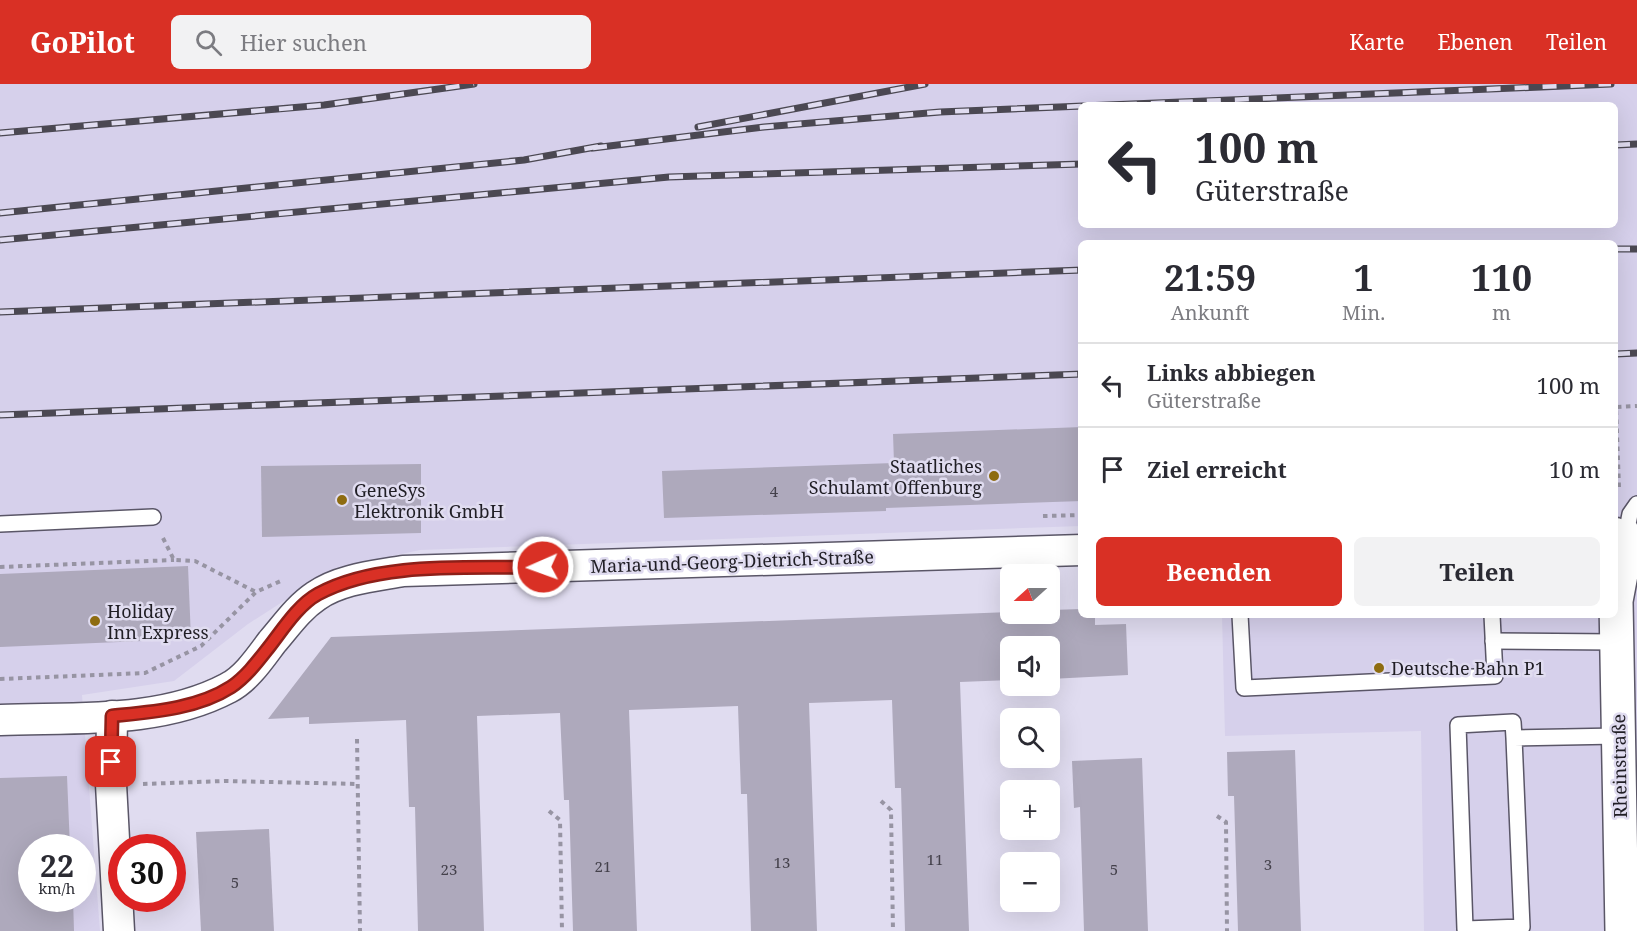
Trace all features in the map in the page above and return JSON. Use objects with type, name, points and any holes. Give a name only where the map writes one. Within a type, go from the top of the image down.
[{"type":"street","points":[[1618,534],[1637,542]]},
{"type":"street","name":"Rheinstraße","points":[[1618,590],[1622,569],[1637,549]]},
{"type":"street","name":"Maria-und-Georg-Dietrich-Straße","points":[[0,720],[158,712],[199,701],[231,687],[255,665],[296,614],[317,595],[351,581],[403,571],[1078,550]]},
{"type":"street","name":"Rheinstraße","points":[[1616,618],[1622,931]]},
{"type":"street","points":[[112,716],[111,784],[119,931]]},
{"type":"lane","points":[[1637,504],[1630,514],[1628,524],[1637,542]]},
{"type":"lane","points":[[0,524],[153,517]]},
{"type":"lane","points":[[1240,618],[1244,688],[1495,676],[1492,618]]},
{"type":"lane","points":[[1493,641],[1616,642]]},
{"type":"lane","points":[[1513,722],[1514,738],[1522,927],[1465,928],[1458,725],[1513,722]]},
{"type":"lane","points":[[1514,738],[1618,736]]},
{"type":"path","points":[[1618,407],[1637,406]]},
{"type":"path","points":[[1618,450],[1620,494]]},
{"type":"path","points":[[153,517],[174,560]]},
{"type":"path","points":[[0,567],[195,561],[256,592]]},
{"type":"path","points":[[0,679],[145,674],[201,646],[256,592],[286,578]]},
{"type":"path","points":[[357,739],[360,931]]},
{"type":"path","points":[[111,784],[225,781],[358,784]]},
{"type":"path","points":[[882,801],[891,810],[893,931]]},
{"type":"path","points":[[549,811],[560,820],[562,931]]},
{"type":"path","points":[[1217,816],[1226,822],[1227,931]]},
{"type":"shaded area","points":[[0,84],[1637,84],[1637,931],[1424,931],[1421,731],[1225,736],[1222,618],[1618,618],[1618,240],[1078,240],[1078,526],[420,550],[335,568],[248,624],[174,681],[82,695],[93,834],[18,834],[18,912],[96,912],[96,879],[100,931],[0,931]]},
{"type":"building","points":[[1078,427],[1078,501],[886,508],[886,511],[664,518],[662,471],[894,463],[893,434]]},
{"type":"building","name":"GeneSys Elektronik GmbH","points":[[421,464],[421,533],[262,537],[261,466]]},
{"type":"building","name":"Holiday Inn Express","points":[[188,566],[191,639],[0,647],[0,574]]},
{"type":"building","points":[[1078,609],[1078,618],[1095,618],[1095,625],[1126,624],[1128,675],[1060,678],[1060,636],[1000,636],[1000,680],[960,682],[969,931],[905,931],[901,788],[895,788],[892,700],[809,703],[817,931],[751,931],[747,794],[741,794],[738,706],[629,710],[637,931],[573,931],[569,800],[564,800],[560,713],[477,716],[484,931],[418,931],[415,807],[409,807],[406,720],[309,724],[309,717],[268,719],[331,637],[1000,612],[1000,624],[1060,624],[1060,610]]},
{"type":"building","points":[[1295,750],[1301,931],[1238,931],[1234,796],[1228,796],[1227,752]]},
{"type":"building","points":[[1142,758],[1148,931],[1084,931],[1080,807],[1074,808],[1072,761]]},
{"type":"building","points":[[67,776],[69,834],[18,834],[18,912],[73,912],[74,931],[0,931],[0,778]]},
{"type":"building","points":[[269,829],[274,931],[201,931],[196,832]]},
{"type":"railway","points":[[0,133],[324,105],[474,84]]},
{"type":"railway","points":[[698,127],[925,84]]},
{"type":"railway","points":[[1180,102],[1611,84]]},
{"type":"railway","points":[[593,148],[764,127],[940,112],[1078,106]]},
{"type":"railway","points":[[1618,145],[1637,144]]},
{"type":"railway","points":[[0,213],[524,160],[601,146]]},
{"type":"railway","points":[[0,240],[669,177],[1078,164]]},
{"type":"railway","points":[[1618,249],[1637,249]]},
{"type":"railway","points":[[0,312],[1078,270]]},
{"type":"railway","points":[[1618,354],[1637,353]]},
{"type":"railway","points":[[0,415],[1078,374]]},
{"type":"place","name":"Staatliches Schulamt Offenburg","points":[[994,476]]},
{"type":"place","name":"GeneSys Elektronik GmbH","points":[[342,500]]},
{"type":"place","name":"Holiday Inn Express","points":[[95,621]]},
{"type":"place","name":"Deutsche Bahn P1","points":[[1379,668]]},
{"type":"route","points":[[111,762],[112,716],[158,712],[199,701],[231,687],[255,665],[296,614],[317,595],[351,581],[403,571],[543,567]]}]
